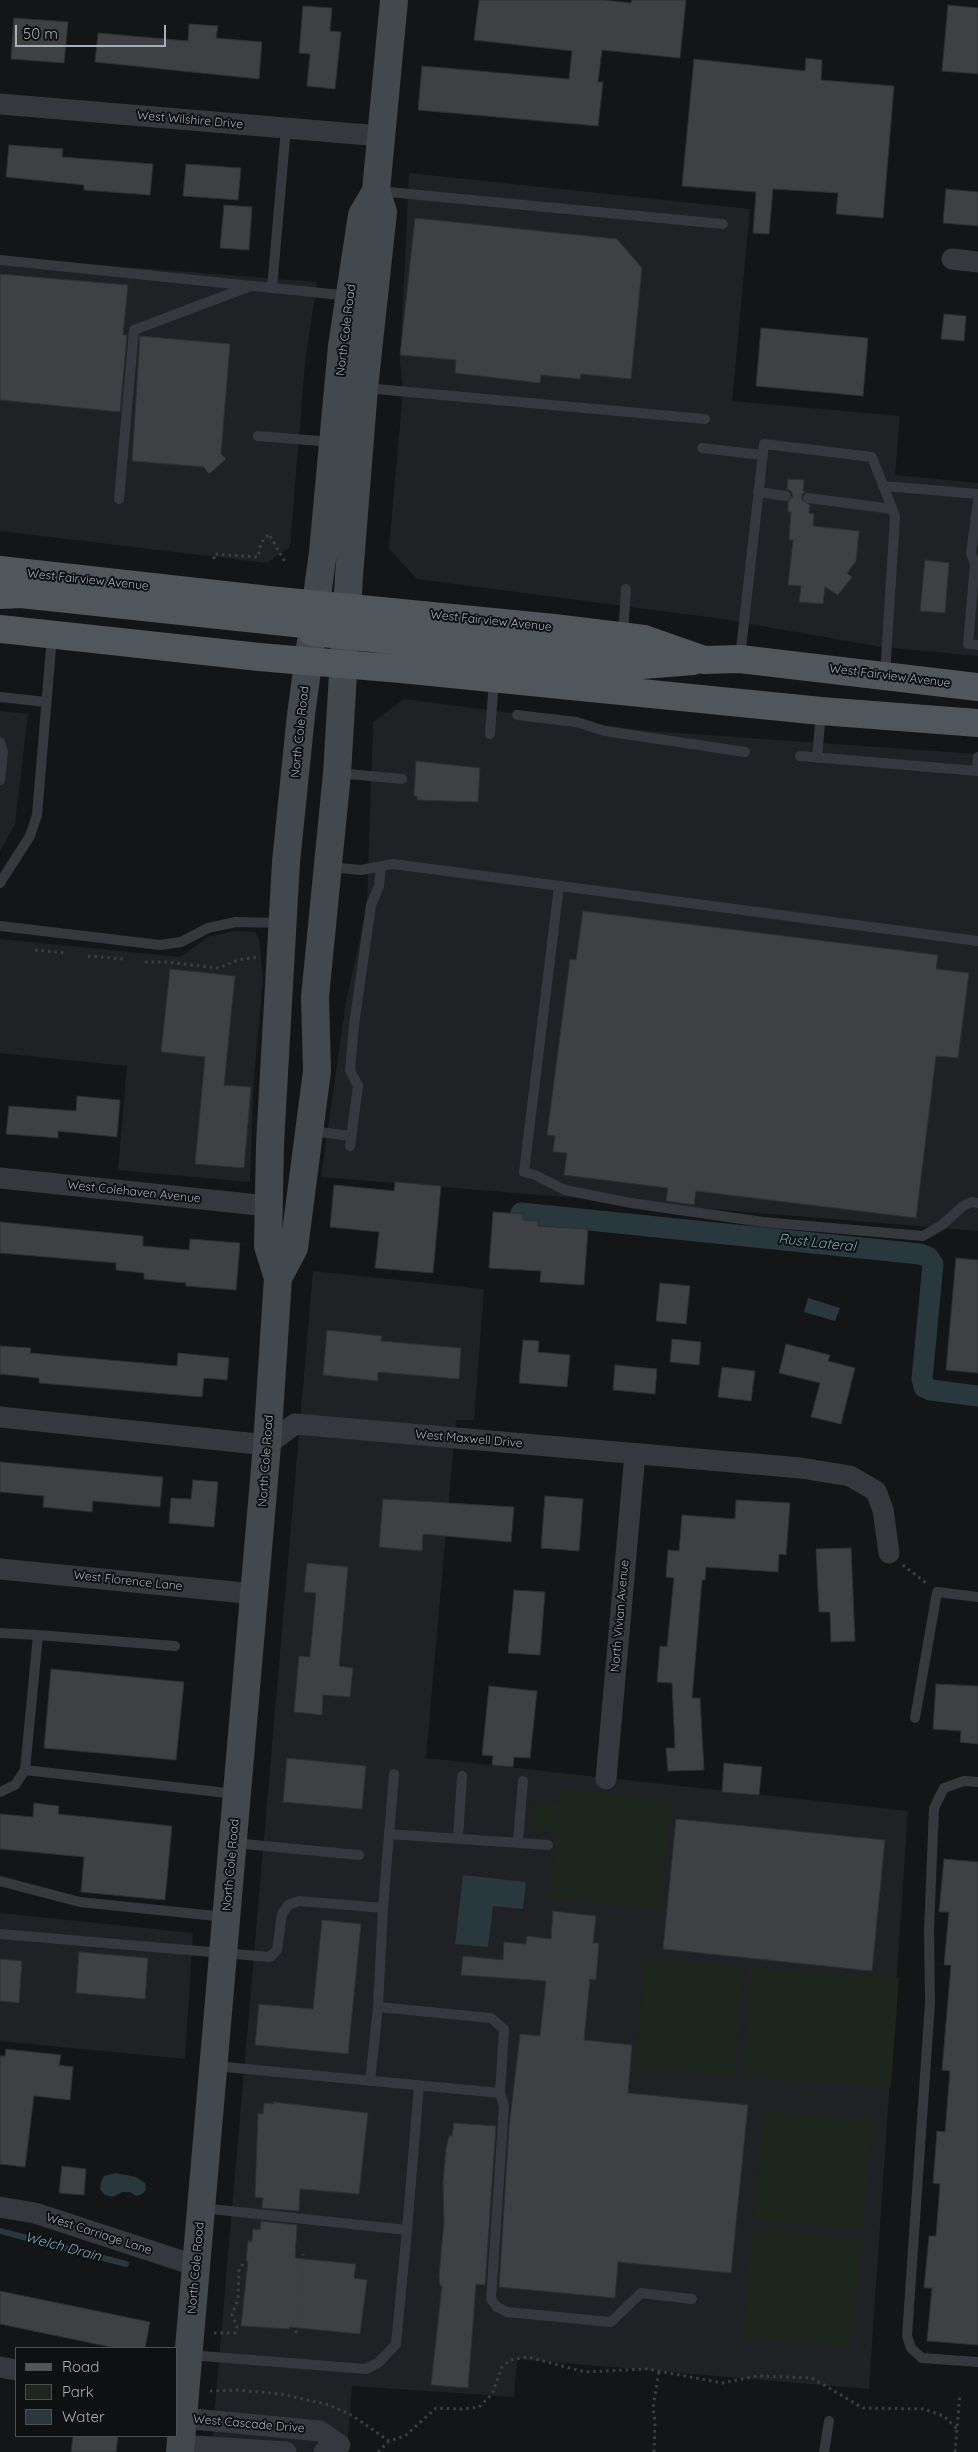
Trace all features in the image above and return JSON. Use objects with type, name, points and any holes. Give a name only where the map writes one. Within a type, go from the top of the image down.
[{"type":"main road","name":"North Cole Road","points":[[278,1278],[294,1248],[317,1071],[315,997],[337,773],[343,664],[364,388],[383,212],[376,191],[394,0]]},
{"type":"main road","name":"North Cole Road","points":[[181,2426],[267,1445],[278,1278],[268,1246],[268,1206],[282,923],[291,813],[314,621],[342,346],[362,215],[376,191]]},
{"type":"main road","name":"West Fairview Avenue","points":[[0,570],[314,621]]},
{"type":"main road","points":[[0,596],[21,594],[346,624],[642,665],[704,660]]},
{"type":"main road","name":"West Fairview Avenue","points":[[346,624],[623,636],[644,639],[704,660],[740,659],[978,687]]},
{"type":"main road","points":[[0,629],[821,711],[978,723]]},
{"type":"street","name":"West Wilshire Drive","points":[[0,104],[380,136]]},
{"type":"street","points":[[952,259],[978,262]]},
{"type":"street","name":"West Colehaven Avenue","points":[[0,1178],[268,1206]]},
{"type":"street","points":[[0,1417],[267,1445]]},
{"type":"street","name":"West Maxwell Drive","points":[[267,1445],[295,1424],[801,1468],[850,1476],[876,1491],[883,1510],[889,1553]]},
{"type":"street","name":"North Vivian Avenue","points":[[606,1778],[635,1454]]},
{"type":"street","name":"West Florence Lane","points":[[0,1569],[255,1594]]},
{"type":"street","name":"West Carriage Lane","points":[[0,2207],[35,2213],[196,2266]]},
{"type":"street","points":[[0,2367],[15,2370]]},
{"type":"street","name":"West Cascade Drive","points":[[181,2426],[320,2431],[339,2450]]},
{"type":"street","name":"West Cascade Drive","points":[[181,2426],[286,2452]]},
{"type":"lane","points":[[272,288],[286,128]]},
{"type":"lane","points":[[376,191],[723,224]]},
{"type":"lane","points":[[0,260],[121,271],[178,280],[350,296]]},
{"type":"lane","points":[[120,499],[134,330],[252,286]]},
{"type":"lane","points":[[364,388],[705,419]]},
{"type":"lane","points":[[258,436],[333,442]]},
{"type":"lane","points":[[740,659],[764,444],[872,457],[895,516],[884,677]]},
{"type":"lane","points":[[702,448],[762,454]]},
{"type":"lane","points":[[883,486],[978,494]]},
{"type":"lane","points":[[758,492],[786,496]]},
{"type":"lane","points":[[808,498],[892,509]]},
{"type":"lane","points":[[978,501],[971,553],[976,564],[968,644],[978,645]]},
{"type":"lane","points":[[623,636],[626,589]]},
{"type":"lane","points":[[0,883],[30,836],[37,815],[52,635]]},
{"type":"lane","points":[[490,734],[494,678]]},
{"type":"lane","points":[[0,696],[46,702]]},
{"type":"lane","points":[[817,758],[821,711]]},
{"type":"lane","points":[[517,715],[576,722],[605,731],[745,752]]},
{"type":"lane","points":[[0,742],[3,752],[0,780]]},
{"type":"lane","points":[[800,756],[977,771],[978,757]]},
{"type":"lane","points":[[337,773],[402,779]]},
{"type":"lane","points":[[328,867],[361,870],[393,864],[978,941]]},
{"type":"lane","points":[[310,1131],[351,1141],[358,1086],[350,1070],[354,1025],[370,905],[378,886],[381,866]]},
{"type":"lane","points":[[559,886],[524,1172],[535,1175],[565,1190],[631,1203],[762,1222],[923,1236],[942,1225],[963,1206],[972,1202],[978,1203]]},
{"type":"lane","points":[[0,926],[160,945],[181,942],[208,928],[236,922],[282,923]]},
{"type":"lane","points":[[915,1718],[937,1592],[978,1597]]},
{"type":"lane","points":[[0,1633],[175,1646]]},
{"type":"lane","points":[[0,1792],[15,1785],[25,1770],[38,1635]]},
{"type":"lane","points":[[25,1770],[237,1794]]},
{"type":"lane","points":[[370,2081],[378,2007],[394,1774]]},
{"type":"lane","points":[[458,1838],[462,1776]]},
{"type":"lane","points":[[518,1842],[523,1781]]},
{"type":"lane","points":[[978,1782],[964,1781],[944,1788],[934,1808],[929,1930],[930,2003],[907,2336],[911,2348],[922,2358],[978,2362]]},
{"type":"lane","points":[[389,1834],[548,1845]]},
{"type":"lane","points":[[233,1843],[360,1855]]},
{"type":"lane","points":[[0,1882],[80,1902],[226,1918]]},
{"type":"lane","points":[[0,1934],[270,1957],[277,1950],[280,1940],[282,1914],[288,1905],[299,1901],[384,1908]]},
{"type":"lane","points":[[378,2007],[491,2018],[504,2029],[500,2094],[504,2106],[491,2299],[496,2307],[507,2312],[611,2322],[641,2293],[692,2299]]},
{"type":"lane","points":[[214,2066],[500,2094]]},
{"type":"lane","points":[[188,2355],[366,2369],[379,2362],[396,2344],[419,2085]]},
{"type":"lane","points":[[201,2208],[407,2230]]},
{"type":"lane","points":[[824,2452],[829,2422]]},
{"type":"path","points":[[214,560],[214,554],[258,557],[260,543],[269,534],[285,562]]},
{"type":"path","points":[[35,950],[66,953]]},
{"type":"path","points":[[88,956],[123,960]]},
{"type":"path","points":[[145,962],[166,962],[220,968],[238,960],[263,956]]},
{"type":"path","points":[[889,1553],[937,1592]]},
{"type":"path","points":[[296,2333],[303,2254]]},
{"type":"path","points":[[214,2333],[235,2333],[237,2327],[232,2315],[238,2298],[239,2271],[244,2262]]},
{"type":"path","points":[[378,2452],[389,2441],[405,2436],[436,2408],[470,2409],[486,2402],[496,2386],[502,2367],[510,2360],[519,2357],[538,2359],[559,2367],[585,2372],[634,2368],[722,2383],[758,2376],[812,2378],[863,2408],[923,2408],[944,2416],[957,2429]]},
{"type":"path","points":[[654,2452],[655,2422],[653,2408],[659,2371]]},
{"type":"path","points":[[210,2390],[281,2394],[329,2405],[353,2416],[389,2441]]},
{"type":"path","points":[[956,2452],[960,2394]]},
{"type":"shaded area","points":[[409,173],[750,209],[732,401],[900,416],[895,475],[978,483],[978,656],[882,647],[715,618],[417,579],[389,549],[403,390],[400,363]]},
{"type":"shaded area","points":[[0,257],[317,282],[305,363],[290,547],[267,563],[0,531]]},
{"type":"shaded area","points":[[404,699],[649,731],[978,754],[978,1231],[321,1177],[346,1002],[367,906],[373,722]]},
{"type":"shaded area","points":[[0,711],[28,714],[15,824],[0,851]]},
{"type":"shaded area","points":[[234,931],[255,932],[259,939],[263,978],[254,1077],[250,1182],[118,1170],[127,1066],[0,1053],[0,939],[180,957],[210,936]]},
{"type":"shaded area","points":[[313,1271],[484,1289],[474,1420],[456,1420],[426,1758],[908,1811],[869,2389],[517,2359],[514,2397],[352,2386],[347,2452],[211,2452]]},
{"type":"shaded area","points":[[0,1913],[193,1933],[185,2059],[0,2041]]},
{"type":"green space","points":[[561,1788],[671,1800],[660,1910],[549,1899]]},
{"type":"green space","points":[[534,1800],[558,1803],[555,1833],[530,1831]]},
{"type":"green space","points":[[644,1959],[744,1967],[735,2077],[635,2069]]},
{"type":"green space","points":[[750,1967],[899,1978],[891,2088],[742,2077]]},
{"type":"green space","points":[[764,2110],[873,2121],[862,2230],[753,2219]]},
{"type":"green space","points":[[753,2229],[862,2239],[851,2348],[743,2338]]},
{"type":"water","points":[[808,1298],[840,1308],[835,1321],[804,1312]]},
{"type":"water","points":[[463,1875],[526,1882],[523,1909],[493,1906],[488,1947],[455,1944]]},
{"type":"water","points":[[115,2173],[136,2177],[145,2183],[146,2190],[136,2196],[130,2192],[122,2192],[113,2197],[105,2195],[100,2189],[101,2182],[104,2176]]},
{"type":"building","points":[[479,0],[604,0],[631,3],[632,0],[686,0],[680,58],[602,50],[598,82],[603,82],[598,126],[418,110],[422,66],[569,79],[572,51],[474,40]]},
{"type":"building","points":[[948,5],[978,8],[978,74],[942,71]]},
{"type":"building","points":[[303,6],[332,8],[330,31],[341,32],[335,89],[307,86],[310,54],[299,53]]},
{"type":"building","points":[[14,18],[68,22],[64,63],[11,59]]},
{"type":"building","points":[[189,24],[218,26],[216,38],[262,42],[259,79],[95,62],[98,33],[188,41]]},
{"type":"building","points":[[806,58],[822,60],[821,80],[894,86],[883,218],[836,214],[838,193],[773,189],[769,234],[753,233],[756,192],[682,186],[694,59],[805,71]]},
{"type":"building","points":[[9,145],[63,149],[62,157],[153,164],[150,195],[84,190],[84,185],[6,177]]},
{"type":"building","points":[[186,164],[241,168],[238,200],[183,196]]},
{"type":"building","points":[[946,189],[978,192],[978,226],[943,223]]},
{"type":"building","points":[[224,205],[252,207],[249,250],[220,248]]},
{"type":"building","points":[[415,218],[617,239],[642,268],[631,379],[581,374],[580,379],[541,375],[540,383],[455,373],[456,360],[400,355]]},
{"type":"building","points":[[0,274],[128,285],[123,335],[127,335],[120,412],[0,400]]},
{"type":"building","points":[[944,314],[966,316],[964,341],[941,339]]},
{"type":"building","points":[[761,328],[868,338],[863,396],[756,386]]},
{"type":"building","points":[[140,336],[230,344],[221,454],[226,459],[209,474],[204,467],[132,461]]},
{"type":"building","points":[[788,479],[804,480],[803,491],[806,492],[802,494],[802,500],[810,505],[809,513],[814,514],[813,526],[859,531],[856,561],[847,573],[852,577],[838,595],[825,587],[823,604],[799,602],[801,586],[788,585],[793,540],[789,540],[791,512],[788,512],[788,502],[793,496],[791,491],[787,489]]},
{"type":"building","points":[[925,560],[949,563],[945,613],[920,611]]},
{"type":"building","points":[[416,761],[480,768],[478,802],[417,800],[417,796],[414,796]]},
{"type":"building","points":[[583,911],[938,955],[936,969],[969,973],[958,1058],[936,1056],[916,1218],[696,1191],[694,1205],[666,1201],[668,1188],[564,1175],[567,1153],[553,1152],[555,1136],[547,1135],[570,959],[576,960]]},
{"type":"building","points":[[170,969],[235,976],[224,1085],[251,1087],[244,1168],[195,1164],[205,1057],[161,1052]]},
{"type":"building","points":[[77,1096],[120,1100],[117,1137],[58,1131],[58,1138],[6,1134],[9,1106],[76,1111]]},
{"type":"building","points":[[395,1182],[441,1186],[433,1273],[375,1268],[379,1232],[330,1227],[334,1185],[394,1191]]},
{"type":"building","points":[[493,1212],[523,1214],[523,1220],[538,1221],[538,1226],[588,1229],[584,1285],[540,1282],[541,1271],[489,1268]]},
{"type":"building","points":[[0,1222],[143,1236],[143,1246],[189,1250],[190,1239],[240,1243],[236,1290],[186,1286],[186,1283],[144,1279],[144,1273],[116,1270],[116,1263],[0,1253]]},
{"type":"building","points":[[956,1258],[978,1260],[978,1373],[946,1370]]},
{"type":"building","points":[[660,1283],[690,1286],[686,1324],[656,1321]]},
{"type":"building","points":[[327,1330],[382,1336],[381,1341],[461,1348],[459,1379],[378,1372],[378,1381],[323,1375]]},
{"type":"building","points":[[672,1339],[701,1342],[699,1365],[670,1362]]},
{"type":"building","points":[[523,1340],[539,1341],[538,1352],[570,1355],[567,1387],[519,1383]]},
{"type":"building","points":[[786,1344],[830,1355],[828,1361],[855,1368],[841,1424],[811,1417],[820,1383],[779,1373]]},
{"type":"building","points":[[0,1346],[31,1348],[30,1353],[177,1366],[178,1353],[229,1358],[227,1380],[204,1378],[202,1397],[39,1383],[39,1378],[0,1374]]},
{"type":"building","points":[[615,1365],[657,1369],[655,1394],[613,1390]]},
{"type":"building","points":[[722,1367],[755,1371],[751,1401],[718,1397]]},
{"type":"building","points":[[0,1462],[163,1477],[160,1507],[93,1501],[92,1512],[43,1507],[44,1496],[0,1492]]},
{"type":"building","points":[[193,1480],[218,1482],[214,1527],[169,1523],[171,1498],[191,1499]]},
{"type":"building","points":[[545,1496],[583,1499],[579,1551],[541,1548]]},
{"type":"building","points":[[383,1499],[514,1507],[511,1542],[423,1534],[422,1551],[379,1547]]},
{"type":"building","points":[[736,1500],[790,1503],[786,1555],[779,1554],[778,1572],[706,1567],[705,1580],[702,1580],[692,1698],[700,1698],[704,1770],[668,1771],[666,1748],[675,1748],[672,1683],[657,1682],[660,1646],[667,1647],[674,1578],[666,1577],[668,1550],[679,1551],[682,1515],[735,1519]]},
{"type":"building","points":[[851,1548],[855,1641],[831,1642],[830,1612],[819,1612],[816,1549]]},
{"type":"building","points":[[307,1563],[348,1567],[339,1666],[353,1668],[350,1697],[323,1695],[322,1715],[294,1712],[299,1656],[310,1657],[316,1593],[304,1592]]},
{"type":"building","points":[[514,1590],[545,1592],[540,1655],[508,1653]]},
{"type":"building","points":[[51,1669],[184,1682],[176,1760],[44,1748]]},
{"type":"building","points":[[936,1684],[978,1686],[978,1744],[960,1742],[961,1731],[933,1729]]},
{"type":"building","points":[[489,1686],[537,1691],[530,1758],[514,1757],[513,1767],[492,1765],[493,1756],[482,1755]]},
{"type":"building","points":[[287,1758],[366,1766],[362,1809],[283,1802]]},
{"type":"building","points":[[724,1763],[762,1767],[759,1795],[722,1792]]},
{"type":"building","points":[[34,1803],[59,1806],[58,1814],[172,1826],[165,1900],[81,1892],[84,1857],[0,1849],[0,1814],[33,1817]]},
{"type":"building","points":[[676,1819],[885,1840],[872,1971],[663,1949]]},
{"type":"building","points":[[944,1859],[978,1862],[978,2345],[927,2341],[932,2288],[924,2288],[929,2236],[936,2236],[940,2184],[933,2183],[937,2131],[945,2132],[950,2071],[942,2070],[951,1965],[944,1965],[949,1912],[939,1912]]},
{"type":"building","points":[[553,1911],[596,1916],[593,1943],[599,1943],[596,1980],[590,1979],[584,2040],[632,2045],[628,2093],[748,2105],[731,2273],[618,2262],[615,2298],[499,2287],[509,2128],[520,2034],[540,2036],[546,1981],[461,1975],[463,1956],[503,1960],[504,1942],[526,1944],[527,1936],[551,1939]]},
{"type":"building","points":[[322,1920],[361,1924],[348,2054],[255,2045],[259,2004],[313,2009]]},
{"type":"building","points":[[79,1952],[148,1958],[145,1999],[76,1993]]},
{"type":"building","points":[[0,1959],[22,1961],[19,2003],[0,2001]]},
{"type":"building","points":[[6,2049],[61,2055],[59,2065],[73,2067],[70,2100],[34,2096],[25,2167],[0,2164],[0,2056],[5,2056]]},
{"type":"building","points":[[274,2102],[368,2113],[359,2194],[300,2189],[299,2211],[262,2208],[263,2198],[255,2197],[258,2113],[263,2114],[264,2103],[274,2104]]},
{"type":"building","points":[[454,2123],[496,2126],[485,2285],[476,2284],[468,2388],[431,2385],[442,2286],[440,2286],[439,2277],[444,2221],[443,2182],[446,2149],[449,2136],[452,2136]]},
{"type":"building","points":[[62,2166],[86,2169],[84,2195],[59,2193]]},
{"type":"building","points":[[261,2221],[297,2225],[295,2258],[356,2264],[354,2278],[367,2280],[360,2334],[289,2327],[289,2329],[241,2326],[248,2261],[246,2261],[248,2241],[252,2241],[253,2229],[260,2230]]},
{"type":"building","points":[[0,2291],[150,2322],[145,2347],[110,2347],[0,2324]]},
{"type":"building","points":[[73,2437],[118,2437],[116,2452],[71,2452]]},
{"type":"waterway","name":"Rust Lateral","points":[[521,1213],[920,1254],[928,1257],[933,1264],[922,1379],[924,1387],[931,1390],[978,1396]]},
{"type":"waterway","name":"Welch Drain","points":[[0,2231],[126,2264]]}]
